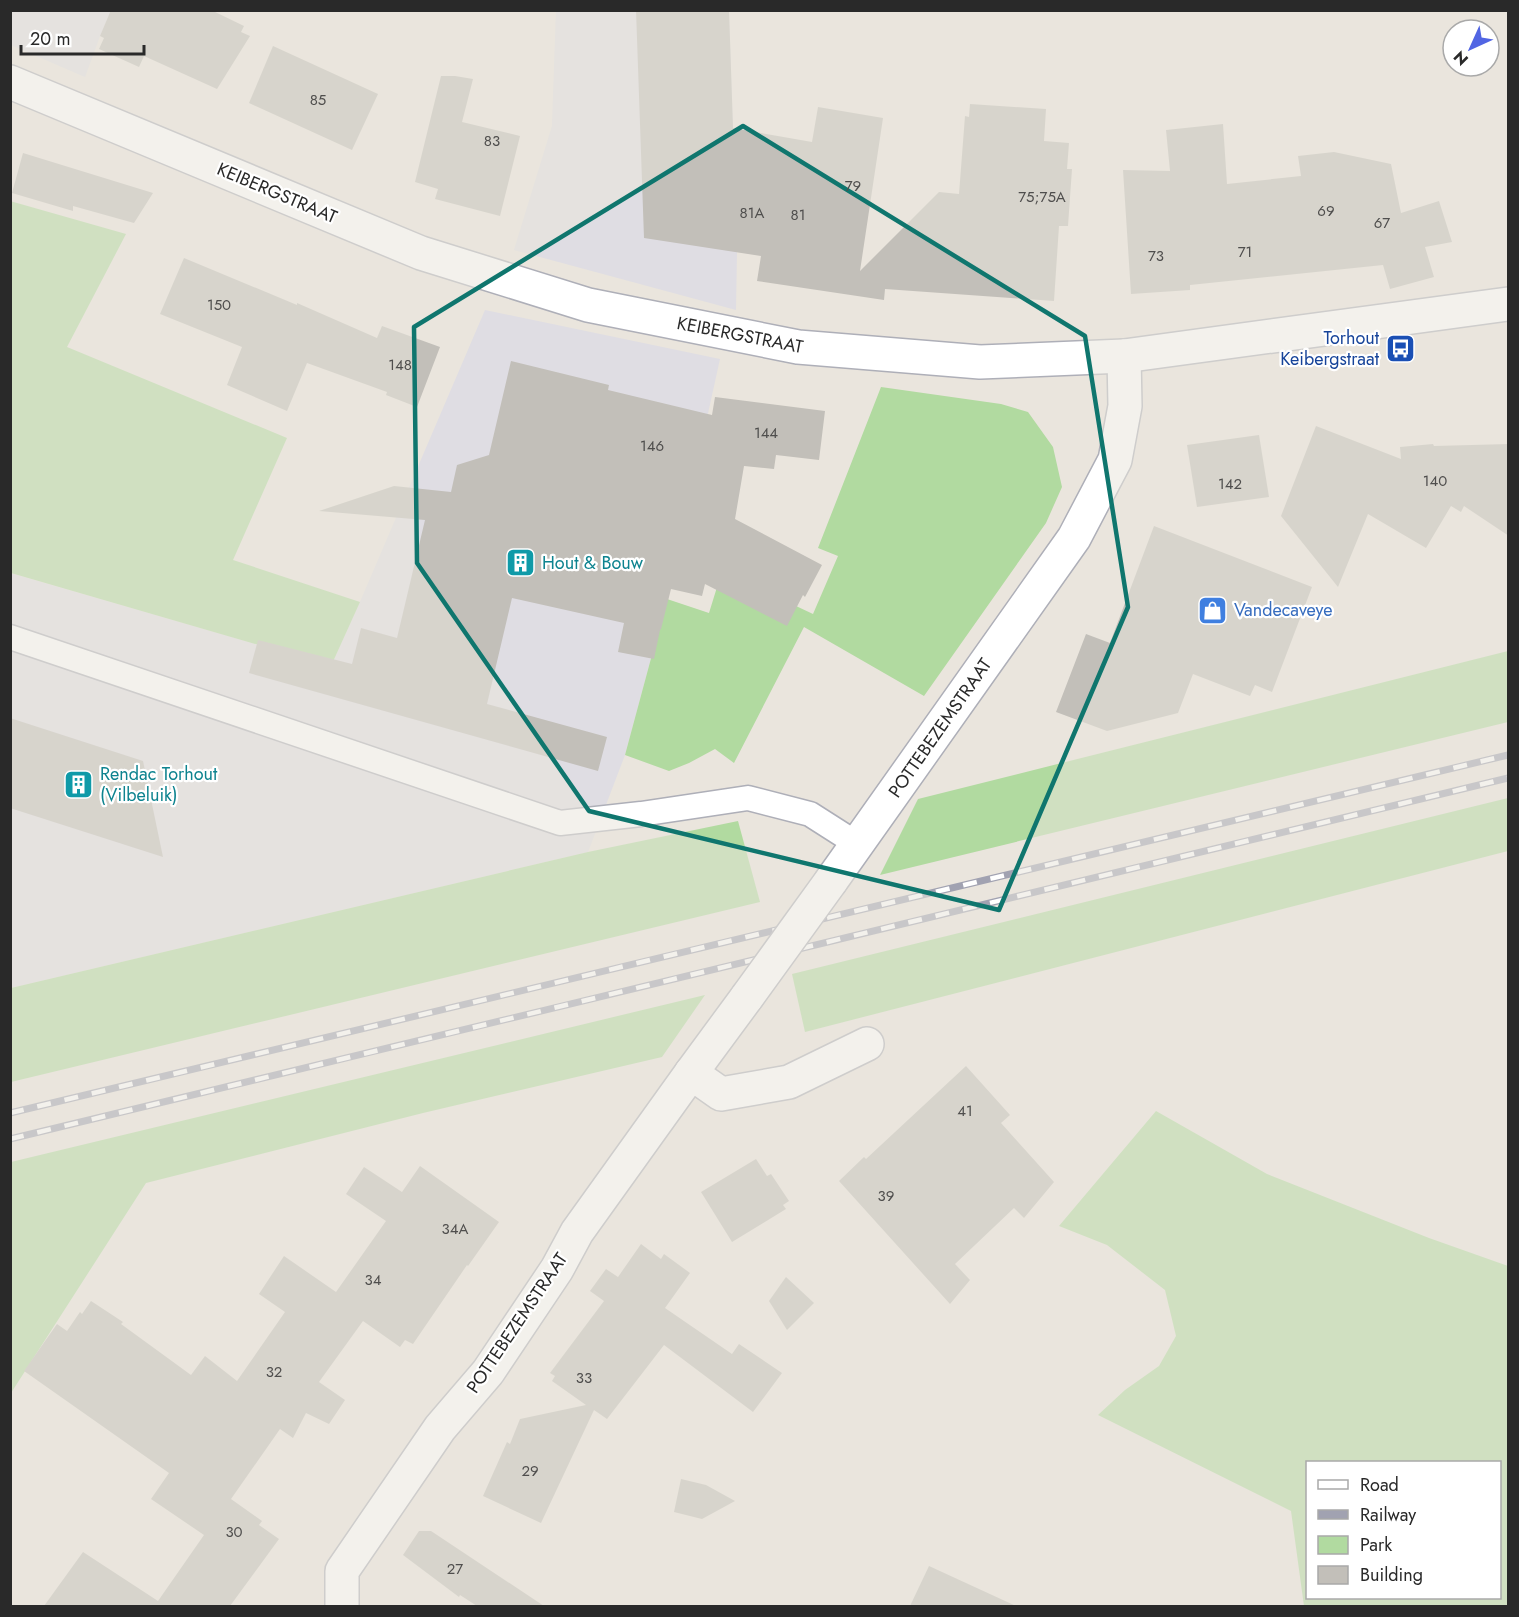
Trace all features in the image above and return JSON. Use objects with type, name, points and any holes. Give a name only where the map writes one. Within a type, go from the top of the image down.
[{"type":"street","name":"KEIBERGSTRAAT","points":[[10,82],[421,253],[588,305],[798,347],[980,362],[1124,356],[1509,304]]},
{"type":"street","name":"POTTEBEZEMSTRAAT","points":[[342,1606],[342,1571],[440,1428],[488,1372],[557,1269],[578,1232],[1074,538],[1115,460],[1125,406],[1124,356]]},
{"type":"street","points":[[691,1073],[721,1094],[789,1082],[867,1044]]},
{"type":"lane","points":[[10,637],[560,823],[748,798],[810,814],[857,844]]},
{"type":"highlighted area","points":[[743,126],[1085,336],[1128,607],[999,910],[589,811],[417,563],[414,327]]},
{"type":"shaded area","points":[[10,11],[111,11],[85,77],[11,45]]},
{"type":"shaded area","points":[[556,11],[729,11],[737,252],[736,310],[514,250],[552,126]]},
{"type":"shaded area","points":[[485,310],[720,359],[667,599],[625,755],[588,852],[11,988],[10,573],[331,666]]},
{"type":"green space","points":[[10,201],[126,234],[67,347],[287,438],[233,560],[360,602],[331,666],[11,573]]},
{"type":"green space","points":[[881,387],[1001,404],[1028,412],[1053,447],[1062,487],[1046,523],[924,696],[804,627],[734,763],[715,749],[669,771],[625,755],[667,599],[709,613],[722,571],[813,614],[838,556],[818,548]]},
{"type":"green space","points":[[1508,651],[1508,722],[880,875],[918,799]]},
{"type":"green space","points":[[1508,798],[1508,851],[805,1032],[792,974]]},
{"type":"green space","points":[[738,821],[760,902],[11,1082],[11,988],[588,852]]},
{"type":"green space","points":[[705,995],[662,1057],[423,1113],[146,1183],[11,1393],[11,1162]]},
{"type":"green space","points":[[1156,1111],[1267,1174],[1429,1238],[1508,1266],[1508,1606],[1304,1606],[1291,1511],[1098,1415],[1125,1390],[1159,1366],[1176,1336],[1165,1290],[1107,1245],[1059,1226]]},
{"type":"building","points":[[111,10],[211,10],[244,26],[241,32],[250,36],[217,89],[144,56],[139,67],[99,49],[104,38],[100,36]]},
{"type":"building","points":[[636,10],[729,10],[733,128],[812,142],[818,107],[883,118],[860,271],[939,192],[959,194],[965,116],[969,117],[970,104],[1046,109],[1044,141],[1069,143],[1067,169],[1072,169],[1068,226],[1059,226],[1054,301],[885,289],[884,300],[757,281],[761,256],[644,238]]},
{"type":"building","points":[[273,46],[378,94],[352,150],[249,103]]},
{"type":"building","points":[[441,76],[473,79],[462,122],[520,136],[500,216],[435,199],[438,189],[415,182]]},
{"type":"building","points":[[1223,124],[1227,184],[1301,176],[1298,156],[1334,152],[1391,164],[1401,213],[1439,201],[1452,242],[1425,247],[1434,277],[1390,289],[1383,265],[1190,285],[1190,290],[1131,294],[1123,170],[1170,171],[1166,130]]},
{"type":"building","points":[[23,153],[153,193],[134,223],[73,206],[73,211],[12,193]]},
{"type":"building","points":[[184,258],[377,338],[382,326],[440,347],[417,407],[386,395],[387,392],[307,363],[287,411],[227,385],[242,347],[160,314]]},
{"type":"building","points":[[511,361],[609,385],[608,390],[712,415],[715,397],[825,411],[819,460],[776,455],[774,469],[744,466],[735,519],[822,565],[787,626],[705,584],[702,596],[671,589],[654,659],[618,652],[624,623],[512,598],[487,704],[607,737],[598,771],[249,673],[258,640],[352,664],[361,628],[397,638],[425,520],[319,511],[394,486],[451,492],[457,465],[489,455]]},
{"type":"building","points":[[1316,426],[1401,459],[1400,447],[1433,444],[1434,446],[1509,444],[1509,536],[1464,506],[1461,512],[1451,506],[1426,548],[1368,514],[1338,587],[1281,516]]},
{"type":"building","points":[[1259,435],[1269,497],[1197,507],[1187,445]]},
{"type":"building","name":"Vandecaveye","points":[[1154,526],[1312,587],[1272,692],[1255,685],[1250,696],[1193,674],[1178,713],[1107,731],[1056,712],[1086,634],[1110,643]]},
{"type":"building","name":"Rendac Torhout (Vilbeluik)","points":[[10,718],[143,761],[163,857],[10,808]]},
{"type":"building","points":[[966,1066],[1010,1115],[1001,1123],[1054,1182],[1024,1218],[1014,1208],[955,1264],[970,1280],[950,1304],[839,1181],[864,1157],[866,1159]]},
{"type":"building","points":[[756,1159],[767,1176],[771,1174],[789,1201],[783,1205],[786,1209],[732,1242],[701,1192]]},
{"type":"building","points":[[420,1166],[499,1222],[413,1344],[405,1340],[400,1347],[363,1321],[319,1382],[345,1400],[329,1424],[306,1413],[293,1438],[280,1429],[231,1499],[262,1521],[259,1525],[279,1539],[230,1606],[44,1606],[83,1552],[158,1601],[204,1535],[151,1499],[169,1473],[24,1371],[57,1324],[67,1331],[91,1301],[123,1322],[121,1324],[191,1375],[205,1356],[237,1381],[285,1312],[259,1294],[284,1256],[336,1292],[386,1221],[346,1194],[364,1167],[402,1192]]},
{"type":"building","points":[[641,1244],[661,1259],[664,1254],[690,1273],[665,1308],[732,1354],[739,1344],[782,1373],[753,1412],[664,1345],[607,1419],[594,1410],[541,1523],[483,1496],[507,1442],[510,1444],[520,1419],[586,1405],[552,1381],[555,1376],[550,1373],[604,1301],[590,1291],[606,1269],[618,1277]]},
{"type":"building","points":[[786,1277],[814,1303],[787,1330],[769,1301]]},
{"type":"building","points":[[681,1479],[706,1485],[735,1501],[702,1519],[674,1512]]},
{"type":"building","points":[[419,1531],[431,1531],[544,1606],[477,1606],[460,1595],[459,1597],[403,1555]]},
{"type":"building","points":[[929,1566],[1016,1606],[910,1606]]},
{"type":"railway","points":[[10,1113],[1508,755]]},
{"type":"railway","points":[[10,1139],[1508,778]]},
{"type":"place","name":"Torhout Keibergstraat","points":[[1400,348]]},
{"type":"place","name":"Hout & Bouw","points":[[521,563]]},
{"type":"place","name":"Vandecaveye","points":[[1213,610]]},
{"type":"place","name":"Rendac Torhout (Vilbeluik)","points":[[79,784]]}]
